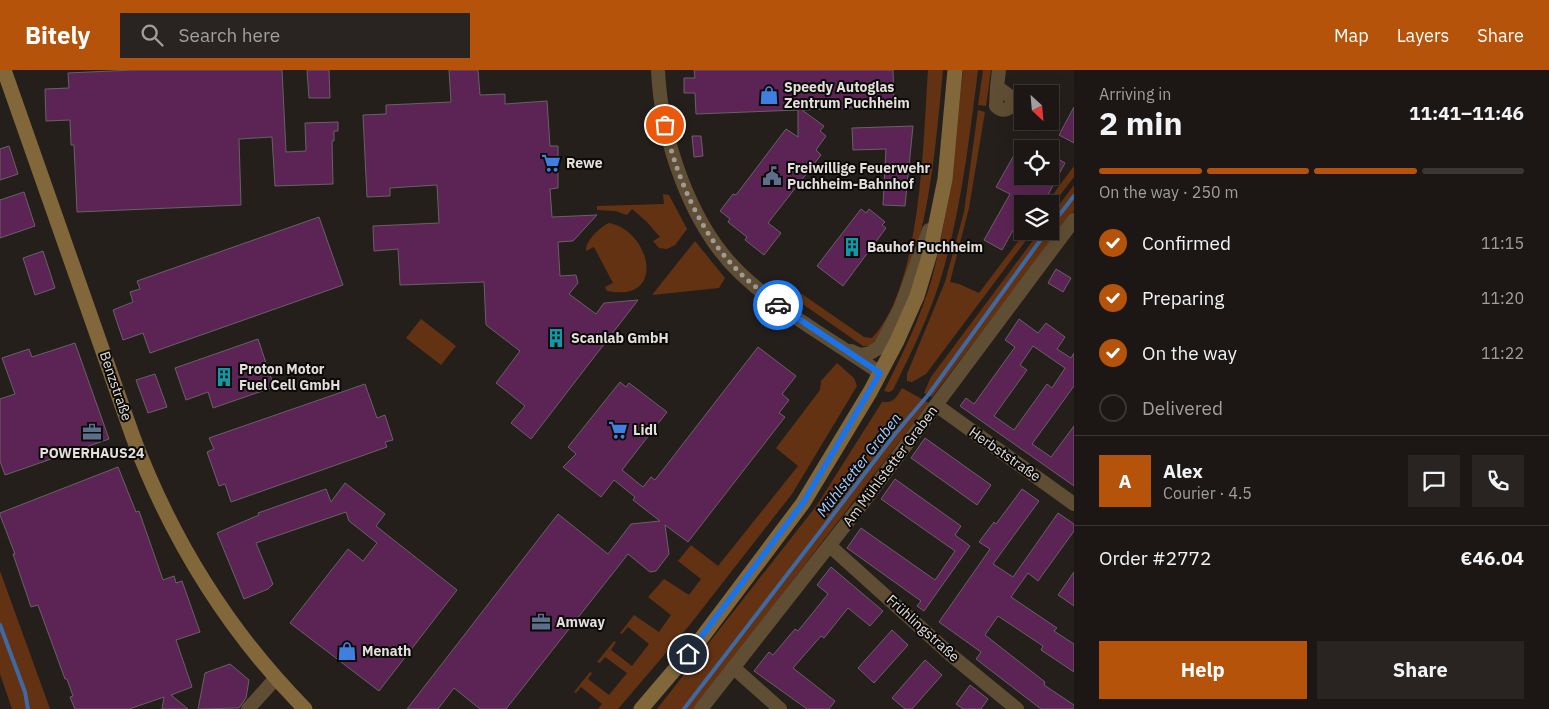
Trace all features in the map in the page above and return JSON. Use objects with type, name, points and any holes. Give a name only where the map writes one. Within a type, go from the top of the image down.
[{"type":"street","name":"Benzstraße","points":[[4,70],[133,437],[174,530],[202,578],[242,636],[276,678],[306,709]]},
{"type":"street","points":[[658,70],[659,92],[674,161],[704,224],[727,260],[778,304],[880,373]]},
{"type":"street","points":[[641,709],[700,640],[803,503],[880,373],[917,296],[930,253],[945,180],[955,70]]},
{"type":"street","points":[[997,87],[999,70]]},
{"type":"street","points":[[846,350],[860,355],[870,353],[880,347],[900,309],[913,278],[945,180]]},
{"type":"street","name":"Am Mühlstetter Graben","points":[[701,709],[830,546],[1074,220]]},
{"type":"street","name":"Herbststraße","points":[[936,404],[1074,504]]},
{"type":"street","name":"Frühlingstraße","points":[[830,546],[951,655],[1017,709]]},
{"type":"street","points":[[734,668],[780,709]]},
{"type":"street","points":[[248,709],[276,678]]},
{"type":"shaded area","points":[[928,70],[943,70],[933,163],[923,225],[905,284],[891,317],[873,346],[863,346],[794,298],[799,292],[864,337],[872,338],[889,314],[901,284],[917,211]]},
{"type":"shaded area","points":[[963,70],[978,70],[964,176],[954,229],[940,281],[924,323],[893,390],[889,392],[884,391],[917,321],[932,278],[948,201]]},
{"type":"shaded area","points":[[983,70],[991,70],[986,106],[978,105]]},
{"type":"shaded area","points":[[978,110],[985,112],[969,208],[950,282],[979,293],[1019,240],[1026,240],[926,374],[912,382],[907,381],[907,374],[945,282],[964,212]]},
{"type":"shaded area","points":[[1074,166],[1074,177],[1059,196],[1053,195]]},
{"type":"shaded area","points":[[1074,185],[1074,211],[1059,231],[1059,205]]},
{"type":"shaded area","points":[[663,194],[669,195],[687,229],[675,245],[667,249],[659,248],[653,241],[660,237],[632,209],[627,215],[615,211],[597,210],[597,206],[664,204]]},
{"type":"shaded area","points":[[609,223],[623,228],[635,238],[646,264],[645,277],[639,286],[626,292],[607,291],[605,287],[613,283],[594,247],[586,251],[588,243],[594,235]]},
{"type":"shaded area","points":[[1033,240],[1052,240],[932,397],[924,393],[931,377]]},
{"type":"shaded area","points":[[695,241],[725,278],[719,288],[652,295]]},
{"type":"shaded area","points":[[421,319],[456,346],[441,365],[406,338]]},
{"type":"shaded area","points":[[837,363],[854,378],[857,386],[792,494],[688,627],[618,709],[598,709],[602,704],[581,687],[576,693],[574,692],[590,672],[592,673],[588,679],[609,695],[627,673],[605,657],[600,663],[597,662],[614,641],[616,642],[611,650],[632,666],[649,644],[628,627],[622,634],[620,633],[634,615],[659,632],[671,615],[648,597],[664,579],[689,595],[701,579],[678,561],[691,545],[718,566],[798,466],[776,448],[820,390],[821,381]]},
{"type":"shaded area","points":[[902,388],[929,403],[694,709],[657,709],[817,505],[882,402],[889,402],[894,399]]},
{"type":"shaded area","points":[[0,571],[50,709],[12,709],[0,674]]},
{"type":"building","points":[[132,70],[282,70],[286,152],[306,151],[305,123],[338,122],[338,131],[334,131],[334,141],[332,141],[333,184],[275,186],[272,137],[239,139],[241,205],[77,212],[74,145],[71,145],[70,120],[46,121],[45,89],[69,88],[68,73]]},
{"type":"building","points":[[307,70],[329,70],[330,98],[309,98]]},
{"type":"building","points":[[449,70],[478,70],[480,95],[505,94],[505,104],[547,101],[550,146],[558,146],[558,188],[550,189],[552,217],[597,215],[573,241],[558,242],[560,276],[576,275],[578,283],[569,294],[596,314],[604,303],[638,300],[531,439],[511,423],[525,406],[496,383],[520,351],[486,325],[484,282],[400,285],[398,249],[374,251],[373,226],[439,223],[437,185],[390,188],[390,196],[367,197],[363,115],[386,114],[386,105],[451,102]]},
{"type":"building","points":[[694,70],[893,70],[894,106],[802,110],[824,126],[820,131],[826,136],[816,150],[821,155],[768,223],[781,233],[764,255],[745,240],[747,237],[728,222],[730,219],[720,211],[733,194],[736,195],[786,129],[798,137],[798,110],[696,114],[695,93],[684,93],[684,78],[695,78]]},
{"type":"building","points":[[1074,107],[1074,143],[1059,135]]},
{"type":"building","points":[[913,126],[905,206],[883,205],[886,149],[853,150],[852,128]]},
{"type":"building","points":[[692,136],[701,136],[703,156],[694,157]]},
{"type":"building","points":[[9,146],[18,174],[0,180],[0,149]]},
{"type":"building","points":[[1014,155],[1014,185],[1053,185],[1048,195],[1014,195],[1014,228],[1002,250],[984,240],[1010,194],[996,187]]},
{"type":"building","points":[[1059,159],[1065,163],[1059,174]]},
{"type":"building","points":[[24,192],[35,226],[0,238],[0,200]]},
{"type":"building","name":"Bauhof Puchheim","points":[[861,209],[866,213],[869,209],[885,222],[882,225],[886,228],[843,286],[817,266]]},
{"type":"building","points":[[319,217],[343,285],[150,353],[143,333],[123,340],[113,310],[133,302],[130,292],[140,289],[137,281]]},
{"type":"building","points":[[43,251],[55,288],[35,295],[23,258]]},
{"type":"building","points":[[1056,269],[1071,278],[1063,292],[1048,283]]},
{"type":"building","points":[[1019,319],[1038,333],[1046,323],[1065,337],[1057,349],[1071,358],[1074,353],[1074,386],[1032,444],[1051,457],[1074,426],[1074,486],[960,406],[966,398],[974,404],[1015,347],[1005,340]],"holes":[[[1033,346],[1065,368],[1052,388],[1047,384],[1014,430],[994,416],[1027,370],[1020,365]]]},
{"type":"building","name":"Proton Motor Fuel Cell GmbH","points":[[258,339],[274,387],[213,408],[208,392],[186,400],[175,368]]},
{"type":"building","points":[[75,343],[109,439],[5,475],[0,461],[0,399],[15,394],[2,358],[29,349],[32,357]]},
{"type":"building","points":[[758,347],[796,376],[782,394],[789,400],[779,413],[785,417],[688,542],[665,525],[669,554],[656,571],[650,572],[628,554],[506,709],[480,709],[454,688],[438,709],[407,709],[558,514],[608,554],[631,524],[660,521],[633,500],[635,497],[614,480],[601,497],[563,467],[576,454],[568,447],[620,382],[626,387],[629,383],[667,412],[622,470],[643,487],[651,477],[655,480]]},
{"type":"building","points":[[155,374],[167,407],[148,413],[136,380]]},
{"type":"building","points":[[365,384],[377,418],[385,415],[393,440],[385,442],[387,447],[231,502],[225,484],[219,486],[207,452],[214,449],[209,438]]},
{"type":"building","points":[[925,438],[991,485],[977,505],[911,458]]},
{"type":"building","points":[[118,467],[136,512],[139,511],[163,580],[174,576],[176,583],[182,581],[200,632],[176,640],[192,687],[171,695],[188,709],[162,709],[164,697],[129,709],[75,709],[70,697],[73,696],[67,679],[65,679],[38,605],[31,607],[13,554],[15,554],[0,515],[0,513]]},
{"type":"building","points":[[895,479],[961,526],[955,535],[970,546],[924,611],[917,606],[921,601],[847,548],[861,528],[935,580],[955,551],[881,499]]},
{"type":"building","points":[[345,483],[385,514],[376,526],[457,590],[379,691],[290,623],[348,549],[363,561],[377,543],[349,521],[346,512],[256,543],[273,584],[268,589],[244,599],[217,533],[259,515],[258,513],[326,489],[331,502]]},
{"type":"building","points":[[1022,489],[1039,501],[993,564],[1013,577],[1058,513],[1074,524],[1074,531],[1038,581],[1028,573],[1011,597],[1057,628],[1054,631],[1074,644],[1074,672],[1041,650],[1043,646],[998,616],[985,635],[1045,682],[1044,685],[1074,705],[1074,709],[1041,709],[976,659],[981,652],[939,622],[990,549],[979,542],[994,522],[996,524]]},
{"type":"building","points":[[831,567],[883,611],[870,626],[848,608],[824,638],[821,636],[793,668],[835,701],[829,709],[807,709],[754,671],[769,652],[773,655],[795,629],[798,631],[828,594],[817,585]]},
{"type":"building","points":[[1074,572],[1074,606],[1058,595]]},
{"type":"building","points":[[892,630],[908,645],[874,683],[858,668]]},
{"type":"building","points":[[925,660],[942,675],[912,709],[905,709],[892,698]]},
{"type":"building","points":[[230,664],[249,680],[246,698],[239,708],[198,709],[205,673]]},
{"type":"building","points":[[970,685],[988,699],[981,709],[963,709],[956,704]]},
{"type":"waterway","name":"Mühlstetter Graben","points":[[1059,215],[1074,196]]},
{"type":"waterway","name":"Mühlstetter Graben","points":[[684,709],[895,434],[929,394],[1040,240]]},
{"type":"waterway","points":[[0,625],[25,692],[28,709]]},
{"type":"way so far","points":[[665,125],[674,161],[704,224],[727,260],[778,305]]},
{"type":"place","name":"Speedy Autoglas Zentrum Puchheim","points":[[769,95]]},
{"type":"place","name":"Rewe","points":[[551,163]]},
{"type":"place","name":"Freiwillige Feuerwehr Puchheim-Bahnhof","points":[[772,176]]},
{"type":"place","name":"Bauhof Puchheim","points":[[852,247]]},
{"type":"place","name":"Scanlab GmbH","points":[[556,338]]},
{"type":"place","name":"Proton Motor Fuel Cell GmbH","points":[[224,377]]},
{"type":"place","name":"Lidl","points":[[618,430]]},
{"type":"place","name":"POWERHAUS24","points":[[92,432]]},
{"type":"place","name":"Amway","points":[[541,622]]},
{"type":"place","name":"Menath","points":[[347,651]]},
{"type":"route","points":[[688,654],[803,503],[880,373],[778,305]]}]
